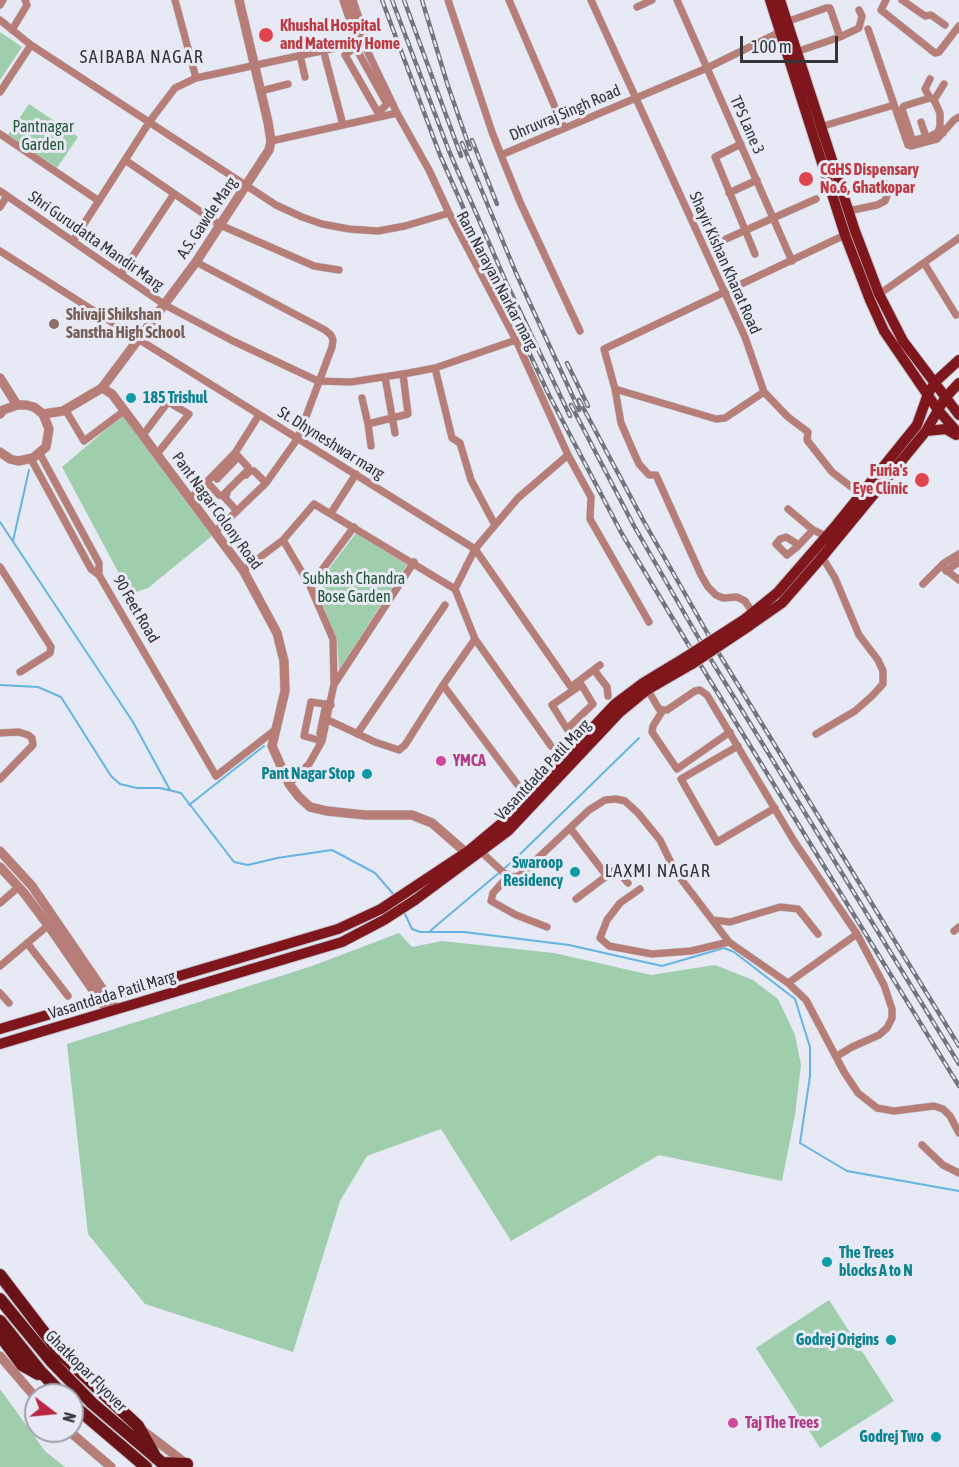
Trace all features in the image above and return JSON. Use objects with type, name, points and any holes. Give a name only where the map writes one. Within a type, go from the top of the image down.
[{"type":"highway","points":[[0,1275],[58,1352],[138,1426],[162,1463],[189,1466]]},
{"type":"highway","name":"Ghatkopar Flyover","points":[[0,1299],[51,1361],[92,1403],[162,1463]]},
{"type":"highway","name":"Ghatkopar Flyover","points":[[0,1321],[52,1383]]},
{"type":"highway","points":[[0,1335],[22,1365],[49,1380]]},
{"type":"highway","points":[[84,1414],[146,1467]]},
{"type":"main road","points":[[770,0],[796,52],[848,211],[850,233]]},
{"type":"main road","points":[[780,0],[785,27],[850,233],[884,331],[938,410],[959,435]]},
{"type":"main road","points":[[874,297],[903,341],[959,415]]},
{"type":"main road","name":"Vasantdada Patil Marg","points":[[909,443],[935,382],[959,360]]},
{"type":"main road","name":"Vasantdada Patil Marg","points":[[0,1044],[342,942],[412,896],[473,852],[590,736],[615,704],[745,623],[782,603],[886,470],[909,443],[926,431],[945,398],[959,383]]},
{"type":"main road","points":[[926,431],[946,429],[959,435]]},
{"type":"main road","name":"Vasantdada Patil Marg","points":[[819,553],[826,536],[840,527]]},
{"type":"main road","name":"Vasantdada Patil Marg","points":[[0,1029],[338,929],[386,912]]},
{"type":"main road","points":[[247,956],[250,969]]},
{"type":"street","points":[[0,5],[3,0]]},
{"type":"street","points":[[0,15],[13,28],[27,5],[25,0]]},
{"type":"street","points":[[175,0],[196,78]]},
{"type":"street","points":[[239,0],[271,141],[397,113]]},
{"type":"street","points":[[344,0],[356,36],[363,42]]},
{"type":"street","points":[[351,47],[345,55],[379,112],[387,104],[364,53],[363,34],[352,0]]},
{"type":"street","name":"Dhruvraj Singh Road","points":[[447,0],[501,155],[707,68],[826,8],[830,8],[840,38]]},
{"type":"street","points":[[509,0],[564,129]]},
{"type":"street","name":"Shayir Kishan Kharat Road","points":[[591,0],[745,337],[764,392]]},
{"type":"street","points":[[637,7],[652,0]]},
{"type":"street","name":"TPS Lane 3","points":[[677,0],[792,261]]},
{"type":"street","points":[[886,0],[881,10],[935,53],[939,52],[959,26]]},
{"type":"street","points":[[902,0],[925,16],[931,15],[945,25]]},
{"type":"street","points":[[796,52],[840,38],[859,28],[862,16],[860,10]]},
{"type":"street","name":"Ram Narayan Narkar marg","points":[[0,20],[13,28],[31,45],[276,205],[302,218],[349,229],[378,231],[405,226],[448,213],[516,340],[568,455],[591,496],[590,519],[650,622]]},
{"type":"street","points":[[868,29],[894,105],[911,143]]},
{"type":"street","points":[[74,241],[150,122],[175,88],[196,78],[300,54],[351,47],[363,42]]},
{"type":"street","points":[[0,92],[31,45]]},
{"type":"street","points":[[351,47],[364,53],[429,170],[448,213]]},
{"type":"street","points":[[323,50],[343,124]]},
{"type":"street","points":[[300,54],[305,77]]},
{"type":"street","points":[[911,143],[937,139],[941,129],[940,113],[925,89],[930,79]]},
{"type":"street","points":[[261,91],[288,84]]},
{"type":"street","points":[[911,143],[902,109],[904,106],[932,99],[944,84]]},
{"type":"street","points":[[820,127],[894,105]]},
{"type":"street","points":[[911,143],[938,132],[959,117]]},
{"type":"street","points":[[921,122],[926,137]]},
{"type":"street","points":[[0,134],[99,201]]},
{"type":"street","name":"A.S. Gawde Marg","points":[[43,414],[64,410],[102,388],[196,262],[247,186],[269,150],[271,141]]},
{"type":"street","points":[[741,144],[715,157],[755,254]]},
{"type":"street","points":[[501,155],[520,202],[580,331]]},
{"type":"street","points":[[125,160],[220,225],[306,263],[339,270]]},
{"type":"street","points":[[729,193],[757,180]]},
{"type":"street","points":[[848,211],[885,201],[886,184]]},
{"type":"street","name":"Shri Gurudatta Mandir Marg","points":[[0,191],[165,305],[233,341],[318,381],[351,382],[435,368],[516,340]]},
{"type":"street","points":[[121,274],[174,194]]},
{"type":"street","points":[[0,207],[8,196]]},
{"type":"street","points":[[726,239],[816,199]]},
{"type":"street","points":[[745,623],[745,601],[737,597],[723,598],[716,595],[704,581],[656,475],[649,476],[639,464],[621,423],[615,389],[604,350],[850,233]]},
{"type":"street","points":[[874,297],[958,241]]},
{"type":"street","name":"St. Dhyneshwar marg","points":[[0,250],[138,339],[475,549],[572,688]]},
{"type":"street","points":[[196,262],[315,324],[331,335],[332,347],[298,438],[265,482],[215,532]]},
{"type":"street","points":[[924,263],[956,315]]},
{"type":"street","points":[[435,368],[452,438],[460,443],[471,480],[495,525]]},
{"type":"street","points":[[368,424],[408,414],[403,374]]},
{"type":"street","points":[[385,377],[395,433]]},
{"type":"street","points":[[0,378],[16,405]]},
{"type":"street","name":"Pant Nagar Colony Road","points":[[102,388],[111,394],[157,453],[243,570],[277,633],[284,661],[285,691],[272,746],[289,784],[299,797],[310,807],[327,812],[412,815],[432,823],[473,852]]},
{"type":"street","points":[[615,389],[716,419],[725,418],[764,392],[788,417],[808,432],[807,440],[832,472],[865,497]]},
{"type":"street","points":[[362,398],[371,446]]},
{"type":"street","points":[[143,435],[168,402],[189,414],[157,453]]},
{"type":"street","points":[[1,410],[16,405],[34,407],[43,414],[49,429]]},
{"type":"street","points":[[64,410],[84,441],[124,411]]},
{"type":"street","name":"A.S. Gawde Marg","points":[[40,454],[49,438],[49,429],[64,410]]},
{"type":"street","points":[[191,498],[209,484],[237,455],[259,415]]},
{"type":"street","points":[[0,452],[18,461],[31,459],[40,454]]},
{"type":"street","name":"90 Feet Road","points":[[40,454],[99,563],[99,574],[216,776],[274,730]]},
{"type":"street","points":[[209,484],[222,496],[248,470],[237,455]]},
{"type":"street","points":[[455,589],[475,549],[495,525],[518,498],[568,455]]},
{"type":"street","points":[[31,459],[91,568],[99,574]]},
{"type":"street","points":[[236,510],[224,495],[250,471],[254,471],[265,482]]},
{"type":"street","points":[[331,513],[356,474]]},
{"type":"street","points":[[243,570],[283,540],[314,504],[331,513],[455,589],[475,639],[551,746]]},
{"type":"street","points":[[788,509],[813,530],[826,536]]},
{"type":"street","points":[[310,586],[354,527]]},
{"type":"street","points":[[799,545],[813,530]]},
{"type":"street","points":[[283,540],[310,586],[333,639],[334,684]]},
{"type":"street","points":[[816,734],[855,711],[884,684],[883,671],[878,660],[859,635],[835,578],[819,553]]},
{"type":"street","points":[[923,584],[959,554]]},
{"type":"street","points":[[320,740],[334,684],[414,562]]},
{"type":"street","points":[[943,568],[959,562]]},
{"type":"street","points":[[0,567],[8,586],[51,649],[50,653],[20,672]]},
{"type":"street","points":[[943,568],[959,580]]},
{"type":"street","points":[[357,734],[445,604]]},
{"type":"street","points":[[328,720],[399,750],[405,745],[475,639]]},
{"type":"street","points":[[580,683],[593,704],[567,729],[552,705],[563,697],[564,692],[580,683],[597,667],[607,687],[608,696]]},
{"type":"street","points":[[443,685],[517,784]]},
{"type":"street","points":[[645,687],[659,709],[663,710],[667,710],[695,691],[700,690],[707,695],[794,841],[857,934],[884,985],[892,1018],[887,1028],[879,1035],[837,1056]]},
{"type":"street","points":[[320,740],[304,735],[311,702],[328,704]]},
{"type":"street","points":[[289,784],[309,764],[328,720],[328,704]]},
{"type":"street","points":[[663,710],[652,732],[676,769],[730,732]]},
{"type":"street","points":[[0,733],[19,732],[28,735],[32,738],[33,745],[0,779]]},
{"type":"street","points":[[738,746],[681,779],[717,842],[775,808]]},
{"type":"street","points":[[473,852],[512,877],[519,876],[589,810],[604,800],[625,801],[660,840],[675,871],[729,942],[789,983],[806,1000],[858,1093],[877,1108],[894,1111],[934,1106],[943,1109],[950,1116],[959,1133]]},
{"type":"street","points":[[570,828],[606,875]]},
{"type":"street","points":[[0,851],[32,886],[52,922],[112,1010]]},
{"type":"street","points":[[539,857],[546,865]]},
{"type":"street","points":[[0,867],[52,922]]},
{"type":"street","points":[[576,899],[614,869],[618,869],[628,883]]},
{"type":"street","points":[[509,875],[493,893],[491,901],[516,915],[547,927]]},
{"type":"street","points":[[640,889],[620,903],[607,920],[600,938],[609,946],[652,954],[691,951],[729,942]]},
{"type":"street","points":[[0,903],[14,891]]},
{"type":"street","points":[[713,920],[730,922],[780,906],[798,909],[818,934]]},
{"type":"street","points":[[0,966],[52,922]]},
{"type":"street","points":[[789,983],[857,934]]},
{"type":"street","points":[[27,943],[68,996]]},
{"type":"street","points":[[0,993],[9,1003]]},
{"type":"street","points":[[922,1145],[943,1165],[959,1173]]},
{"type":"street","points":[[0,1356],[24,1384]]},
{"type":"street","points":[[138,1426],[189,1466]]},
{"type":"street","points":[[83,1443],[111,1467]]},
{"type":"green space","points":[[0,32],[22,47],[0,80]]},
{"type":"green space","name":"Pantnagar Garden","points":[[29,104],[78,137],[57,168],[8,135]]},
{"type":"green space","points":[[123,415],[212,536],[148,588],[130,594],[62,467]]},
{"type":"green space","name":"Subhash Chandra Bose Garden","points":[[356,533],[408,563],[339,670],[337,640],[315,587]]},
{"type":"green space","points":[[399,933],[412,947],[442,941],[554,953],[651,975],[715,965],[753,980],[778,999],[795,1035],[801,1065],[795,1115],[782,1181],[659,1155],[511,1241],[441,1129],[367,1156],[340,1201],[293,1352],[145,1304],[88,1234],[67,1044],[312,966]]},
{"type":"green space","points":[[829,1300],[894,1401],[820,1448],[756,1348]]},
{"type":"green space","points":[[0,1389],[24,1422],[24,1443],[39,1443],[45,1451],[65,1467],[0,1467]]},
{"type":"waterway","points":[[13,541],[29,470]]},
{"type":"waterway","points":[[0,522],[133,722],[170,790]]},
{"type":"waterway","points":[[0,685],[38,687],[61,697],[111,776],[120,784],[137,788],[160,788],[181,793],[234,862],[248,865],[332,850],[375,873],[395,896]]},
{"type":"waterway","points":[[430,931],[513,861],[639,738]]},
{"type":"waterway","points":[[189,805],[264,746]]},
{"type":"waterway","points":[[404,912],[412,929],[420,932],[464,932],[569,945],[662,966],[724,948],[734,952],[795,999],[810,1047],[810,1076],[800,1143],[847,1171],[959,1191]]},
{"type":"railway","points":[[382,0],[440,155],[498,286],[549,395],[622,534],[959,1086]]},
{"type":"railway","points":[[392,0],[449,151],[506,282],[570,416]]},
{"type":"railway","points":[[404,0],[461,156]]},
{"type":"railway","points":[[422,0],[470,149]]},
{"type":"railway","points":[[472,140],[497,204]]},
{"type":"railway","points":[[462,143],[516,273],[579,410]]},
{"type":"railway","points":[[567,363],[588,406]]},
{"type":"railway","points":[[579,400],[643,520],[721,657],[959,1046]]},
{"type":"railway","points":[[571,405],[634,526],[713,663],[959,1064]]},
{"type":"place","name":"Khushal Hospital and Maternity Home","points":[[266,35]]},
{"type":"place","name":"CGHS Dispensary No.6, Ghatkopar","points":[[806,179]]},
{"type":"place","name":"Shivaji Shikshan Sanstha High School","points":[[54,324]]},
{"type":"place","name":"185 Trishul","points":[[131,398]]},
{"type":"place","name":"Furia's Eye Clinic","points":[[922,480]]},
{"type":"place","name":"YMCA","points":[[441,761]]},
{"type":"place","name":"Pant Nagar Stop","points":[[367,774]]},
{"type":"place","name":"Swaroop Residency","points":[[575,872]]},
{"type":"place","name":"The Trees blocks A to N","points":[[827,1262]]},
{"type":"place","name":"Godrej Origins","points":[[891,1340]]},
{"type":"place","name":"Taj The Trees","points":[[733,1423]]},
{"type":"place","name":"Godrej Two","points":[[936,1437]]},
{"type":"district","name":"SAIBABA NAGAR","points":[[142,57]]},
{"type":"district","name":"LAXMI NAGAR","points":[[658,871]]}]
